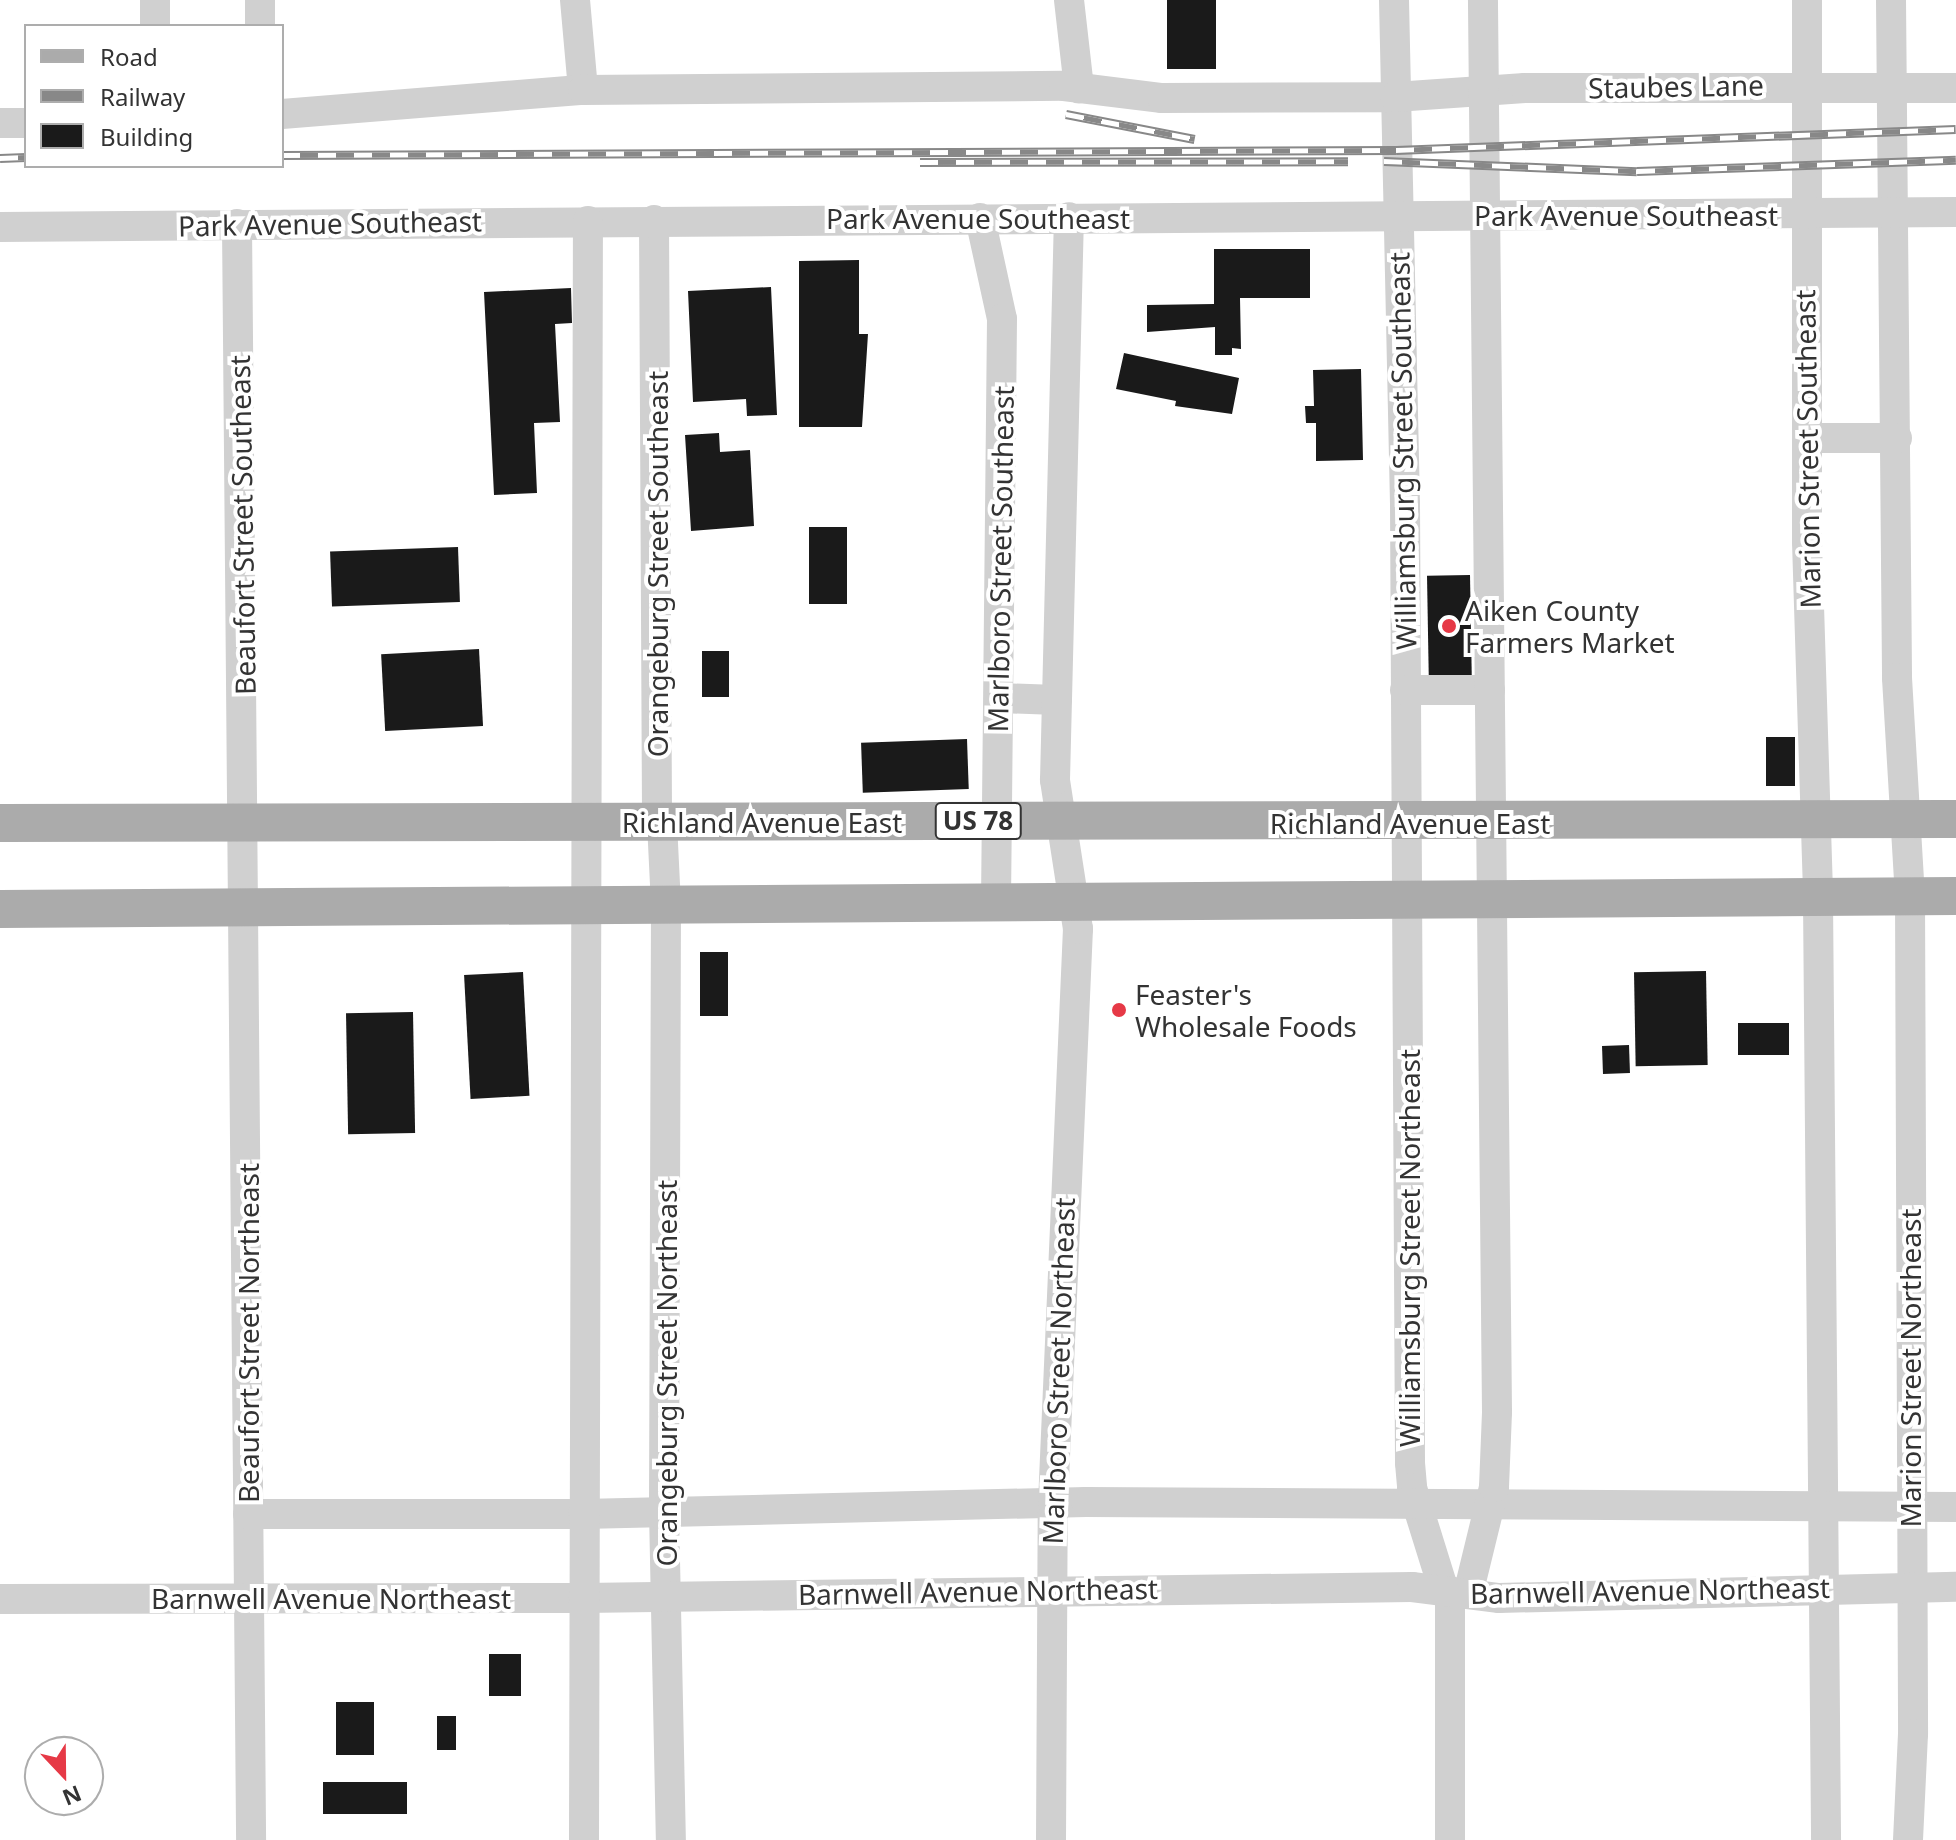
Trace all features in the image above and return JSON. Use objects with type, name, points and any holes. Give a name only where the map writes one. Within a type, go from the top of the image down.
[{"type":"main road","name":"Richland Avenue East","points":[[0,823],[246,825],[994,821],[1406,824],[1956,819]]},
{"type":"main road","points":[[0,909],[1956,896]]},
{"type":"street","points":[[155,0],[155,24]]},
{"type":"street","points":[[260,0],[260,24]]},
{"type":"street","points":[[575,0],[583,90]]},
{"type":"street","name":"Williamsburg Street Southeast","points":[[1394,0],[1406,901]]},
{"type":"street","points":[[1450,1840],[1450,1647],[1458,1591],[1489,1504],[1497,1397],[1483,0]]},
{"type":"street","name":"Marion Street Southeast","points":[[1807,0],[1810,85],[1804,214],[1818,899]]},
{"type":"street","points":[[1891,0],[1897,678],[1910,896]]},
{"type":"street","points":[[1070,3],[1071,50],[1079,88]]},
{"type":"street","name":"Staubes Lane","points":[[1395,97],[1483,91],[1810,85],[1956,88]]},
{"type":"street","points":[[284,114],[502,101],[583,90],[1079,88],[1162,98],[1395,97]]},
{"type":"street","points":[[0,123],[24,123]]},
{"type":"street","name":"Park Avenue Southeast","points":[[0,227],[1956,212]]},
{"type":"street","name":"Marlboro Street Southeast","points":[[1069,217],[1055,780],[1077,903]]},
{"type":"street","name":"Marlboro Street Southeast","points":[[980,218],[1002,319],[999,698],[994,821],[996,903]]},
{"type":"street","name":"Orangeburg Street Southeast","points":[[654,220],[657,815],[662,823],[666,905]]},
{"type":"street","points":[[584,1840],[583,824],[588,221]]},
{"type":"street","name":"Beaufort Street Southeast","points":[[237,224],[246,825]]},
{"type":"street","points":[[1808,438],[1897,438]]},
{"type":"street","points":[[1405,690],[1490,690]]},
{"type":"street","points":[[999,698],[1057,700]]},
{"type":"street","name":"Beaufort Street Northeast","points":[[246,825],[251,1840]]},
{"type":"street","name":"Marion Street Northeast","points":[[1908,1840],[1913,1734],[1910,1587],[1910,896]]},
{"type":"street","points":[[1818,899],[1824,1506],[1820,1589],[1826,1840]]},
{"type":"street","name":"Williamsburg Street Northeast","points":[[1406,901],[1410,1463],[1417,1502],[1458,1591]]},
{"type":"street","name":"Marlboro Street Northeast","points":[[1051,1840],[1053,1503],[1077,903]]},
{"type":"street","name":"Orangeburg Street Northeast","points":[[666,905],[664,1512],[671,1840]]},
{"type":"street","points":[[248,1514],[583,1514],[1053,1503],[1417,1502],[1956,1507]]},
{"type":"street","name":"Barnwell Avenue Northeast","points":[[0,1599],[583,1598],[1052,1589],[1412,1587],[1514,1598],[1956,1587]]},
{"type":"building","points":[[1167,0],[1216,0],[1216,69],[1167,69]]},
{"type":"building","points":[[1214,249],[1310,249],[1310,298],[1240,298],[1241,349],[1232,348],[1232,355],[1215,355],[1215,327],[1147,332],[1147,305],[1214,304]]},
{"type":"building","points":[[859,260],[859,334],[868,334],[862,427],[799,427],[799,261]]},
{"type":"building","points":[[771,287],[777,415],[747,416],[746,399],[693,402],[688,291]]},
{"type":"building","points":[[571,288],[572,323],[555,324],[560,422],[534,423],[537,493],[494,495],[484,292]]},
{"type":"building","points":[[1124,353],[1239,378],[1232,414],[1175,406],[1176,401],[1116,389]]},
{"type":"building","points":[[1361,369],[1363,460],[1316,461],[1316,423],[1306,423],[1305,406],[1314,406],[1313,370]]},
{"type":"building","points":[[719,433],[720,452],[750,450],[754,526],[691,531],[685,435]]},
{"type":"building","points":[[809,527],[847,527],[847,604],[809,604]]},
{"type":"building","points":[[458,547],[460,602],[332,606],[330,551]]},
{"type":"building","name":"Aiken County Farmers Market","points":[[1470,575],[1472,675],[1429,676],[1427,576]]},
{"type":"building","points":[[479,649],[483,726],[385,731],[381,654]]},
{"type":"building","points":[[702,651],[729,651],[729,697],[702,697]]},
{"type":"building","points":[[1766,737],[1795,737],[1795,786],[1766,786]]},
{"type":"building","points":[[967,739],[969,789],[863,793],[861,743]]},
{"type":"building","points":[[700,952],[728,952],[728,1016],[700,1016]]},
{"type":"building","points":[[1706,971],[1708,1065],[1636,1066],[1634,972]]},
{"type":"building","points":[[523,972],[529,1096],[471,1099],[464,975]]},
{"type":"building","points":[[413,1012],[415,1133],[348,1134],[346,1013]]},
{"type":"building","points":[[1738,1023],[1789,1023],[1789,1055],[1738,1055]]},
{"type":"building","points":[[1629,1045],[1630,1073],[1603,1074],[1602,1046]]},
{"type":"building","points":[[489,1654],[521,1654],[521,1696],[489,1696]]},
{"type":"building","points":[[336,1702],[374,1702],[374,1755],[336,1755]]},
{"type":"building","points":[[437,1716],[456,1716],[456,1750],[437,1750]]},
{"type":"building","points":[[323,1782],[407,1782],[407,1814],[323,1814]]},
{"type":"railway","points":[[1066,114],[1195,139]]},
{"type":"railway","points":[[284,155],[1396,150],[1956,129]]},
{"type":"railway","points":[[0,158],[24,157]]},
{"type":"railway","points":[[1384,161],[1637,171],[1956,160]]},
{"type":"railway","points":[[920,162],[1348,161]]},
{"type":"place","name":"Aiken County Farmers Market","points":[[1449,626]]},
{"type":"place","name":"Feaster's Wholesale Foods","points":[[1119,1010]]}]
